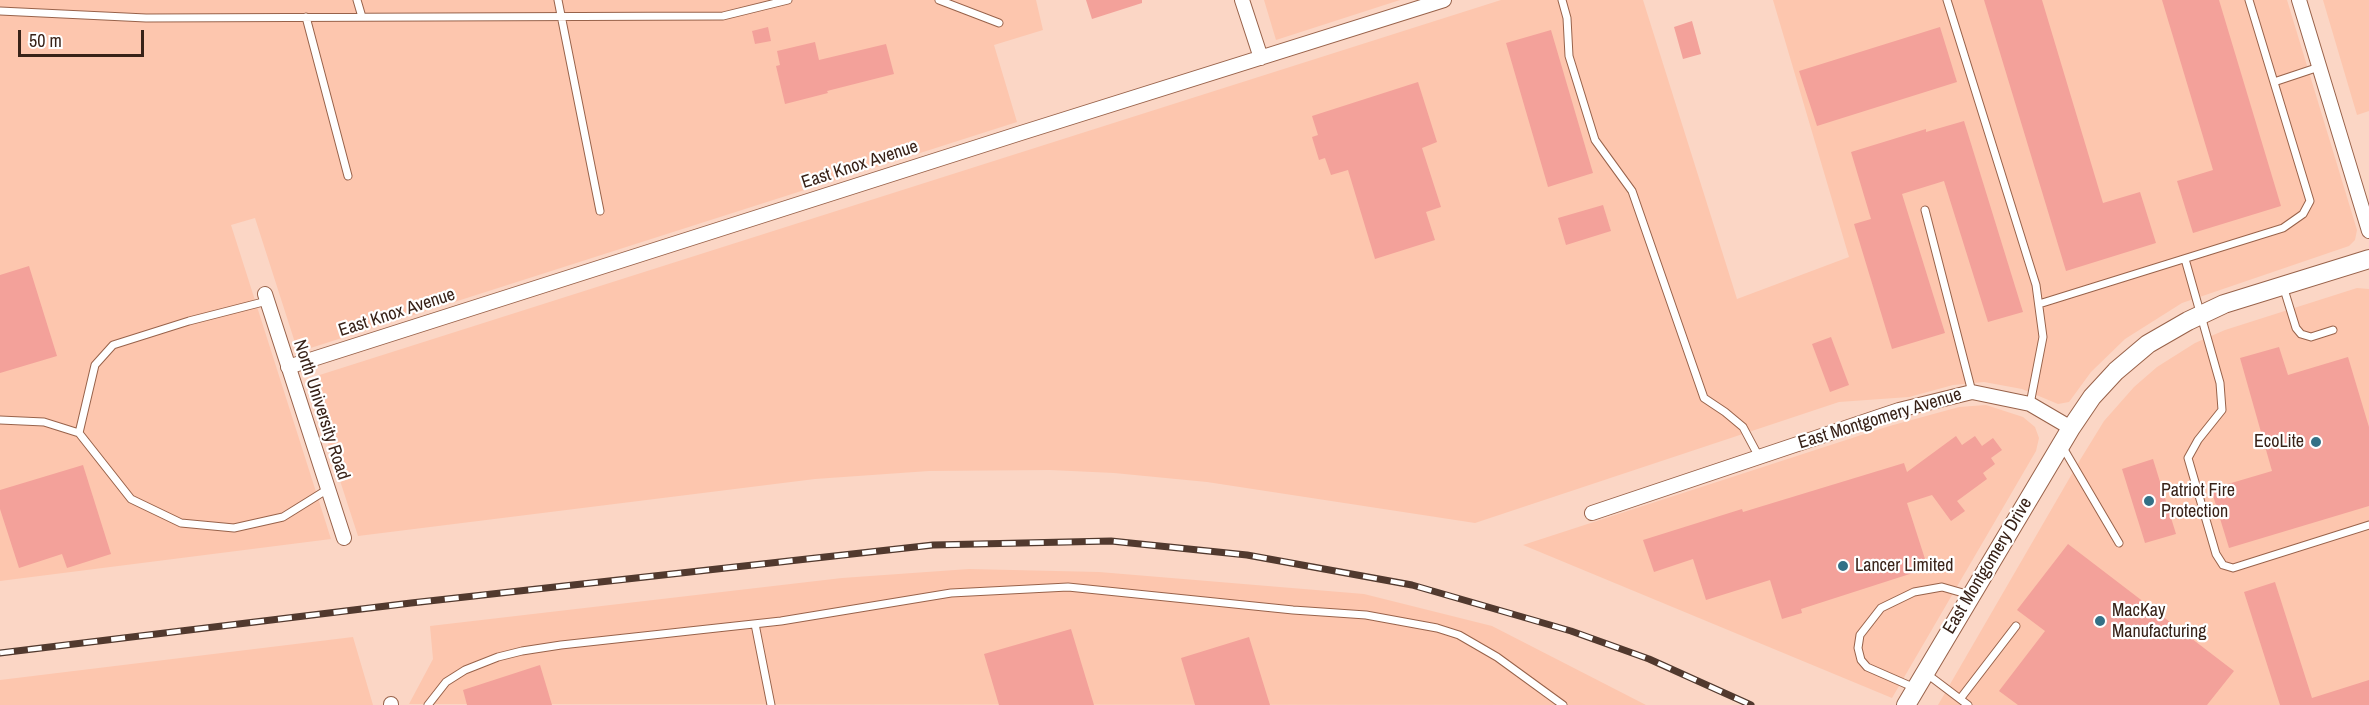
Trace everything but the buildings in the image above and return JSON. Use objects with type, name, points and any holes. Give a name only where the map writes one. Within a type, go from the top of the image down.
[{"type":"main road","points":[[2071,428],[2092,397],[2116,371],[2148,344],[2224,304],[2369,259]]},
{"type":"main road","name":"East Montgomery Drive","points":[[1906,705],[2071,428]]},
{"type":"street","points":[[1242,0],[1261,58]]},
{"type":"street","name":"East Knox Avenue","points":[[288,367],[1444,0]]},
{"type":"street","points":[[2299,0],[2369,231]]},
{"type":"street","name":"North University Road","points":[[266,297],[344,538]]},
{"type":"street","name":"East Montgomery Avenue","points":[[1592,513],[1899,410],[1972,392],[2030,404],[2071,428]]},
{"type":"lane","points":[[357,0],[362,17]]},
{"type":"lane","points":[[558,0],[600,212]]},
{"type":"lane","points":[[0,11],[146,18],[723,16],[788,0]]},
{"type":"lane","points":[[939,0],[999,23]]},
{"type":"lane","points":[[1562,0],[1567,18],[1569,56],[1595,140],[1632,191],[1704,399],[1743,427],[1759,457]]},
{"type":"lane","points":[[1947,0],[2036,285],[2043,338],[2030,404]]},
{"type":"lane","points":[[2039,304],[2283,228],[2303,214],[2310,201],[2249,0]]},
{"type":"lane","points":[[306,17],[348,176]]},
{"type":"lane","points":[[2274,81],[2319,67]]},
{"type":"lane","points":[[1925,210],[1972,392]]},
{"type":"lane","points":[[2185,259],[2220,383],[2222,410],[2198,440],[2188,458],[2216,554],[2223,565],[2233,568],[2369,525]]},
{"type":"lane","points":[[2283,286],[2296,328],[2301,334],[2311,338],[2333,330]]},
{"type":"lane","points":[[79,433],[95,365],[113,345],[266,297]]},
{"type":"lane","points":[[0,420],[44,422],[79,433],[131,499],[181,524],[234,528],[283,517],[328,489]]},
{"type":"lane","points":[[2061,444],[2119,543]]},
{"type":"lane","points":[[1916,689],[1867,667],[1861,660],[1858,648],[1860,634],[1881,608],[1914,592],[1942,586],[1970,595]]},
{"type":"lane","points":[[428,705],[446,682],[457,675],[498,657],[561,645],[755,624],[951,593],[1068,587],[1293,610],[1366,615],[1437,628],[1459,635],[1497,657],[1563,705]]},
{"type":"lane","points":[[755,624],[771,705]]},
{"type":"lane","points":[[1960,699],[2016,626]]},
{"type":"lane","points":[[1925,673],[1968,705]]},
{"type":"shaded area","points":[[0,0],[1036,0],[1043,30],[994,45],[1017,122],[298,352],[255,218],[231,225],[331,539],[0,581]]},
{"type":"shaded area","points":[[1264,0],[1400,0],[1276,40]]},
{"type":"shaded area","points":[[1501,0],[1643,0],[1737,299],[1849,257],[1773,0],[2287,0],[2357,230],[2355,240],[2349,246],[2182,303],[2125,339],[2091,372],[2069,402],[2058,404],[2022,389],[1984,382],[1953,385],[1909,397],[1839,402],[1475,523],[1207,482],[1114,473],[1050,470],[929,471],[815,479],[358,536],[307,379]]},
{"type":"shaded area","points":[[2323,0],[2369,0],[2369,111],[2357,115]]},
{"type":"shaded area","points":[[2357,288],[2369,289],[2369,705],[1938,705],[2104,421],[2134,387],[2157,367],[2195,343],[2225,330]]},
{"type":"shaded area","points":[[1986,405],[2023,417],[2035,427],[2039,438],[2036,451],[1892,698],[1523,545],[1886,427],[1959,407]]},
{"type":"shaded area","points":[[969,569],[1099,572],[1364,594],[1492,626],[1646,705],[409,704],[433,659],[430,626],[842,578]]},
{"type":"shaded area","points":[[353,637],[373,705],[0,705],[0,680]]},
{"type":"railway","points":[[0,653],[411,603],[933,545],[1111,541],[1247,555],[1412,585],[1571,631],[1649,659],[1751,705]]},
{"type":"place","name":"EcoLite","points":[[2316,442]]},
{"type":"place","name":"Patriot Fire Protection","points":[[2149,501]]},
{"type":"place","name":"Lancer Limited","points":[[1843,566]]},
{"type":"place","name":"MacKay Manufacturing","points":[[2100,621]]}]
